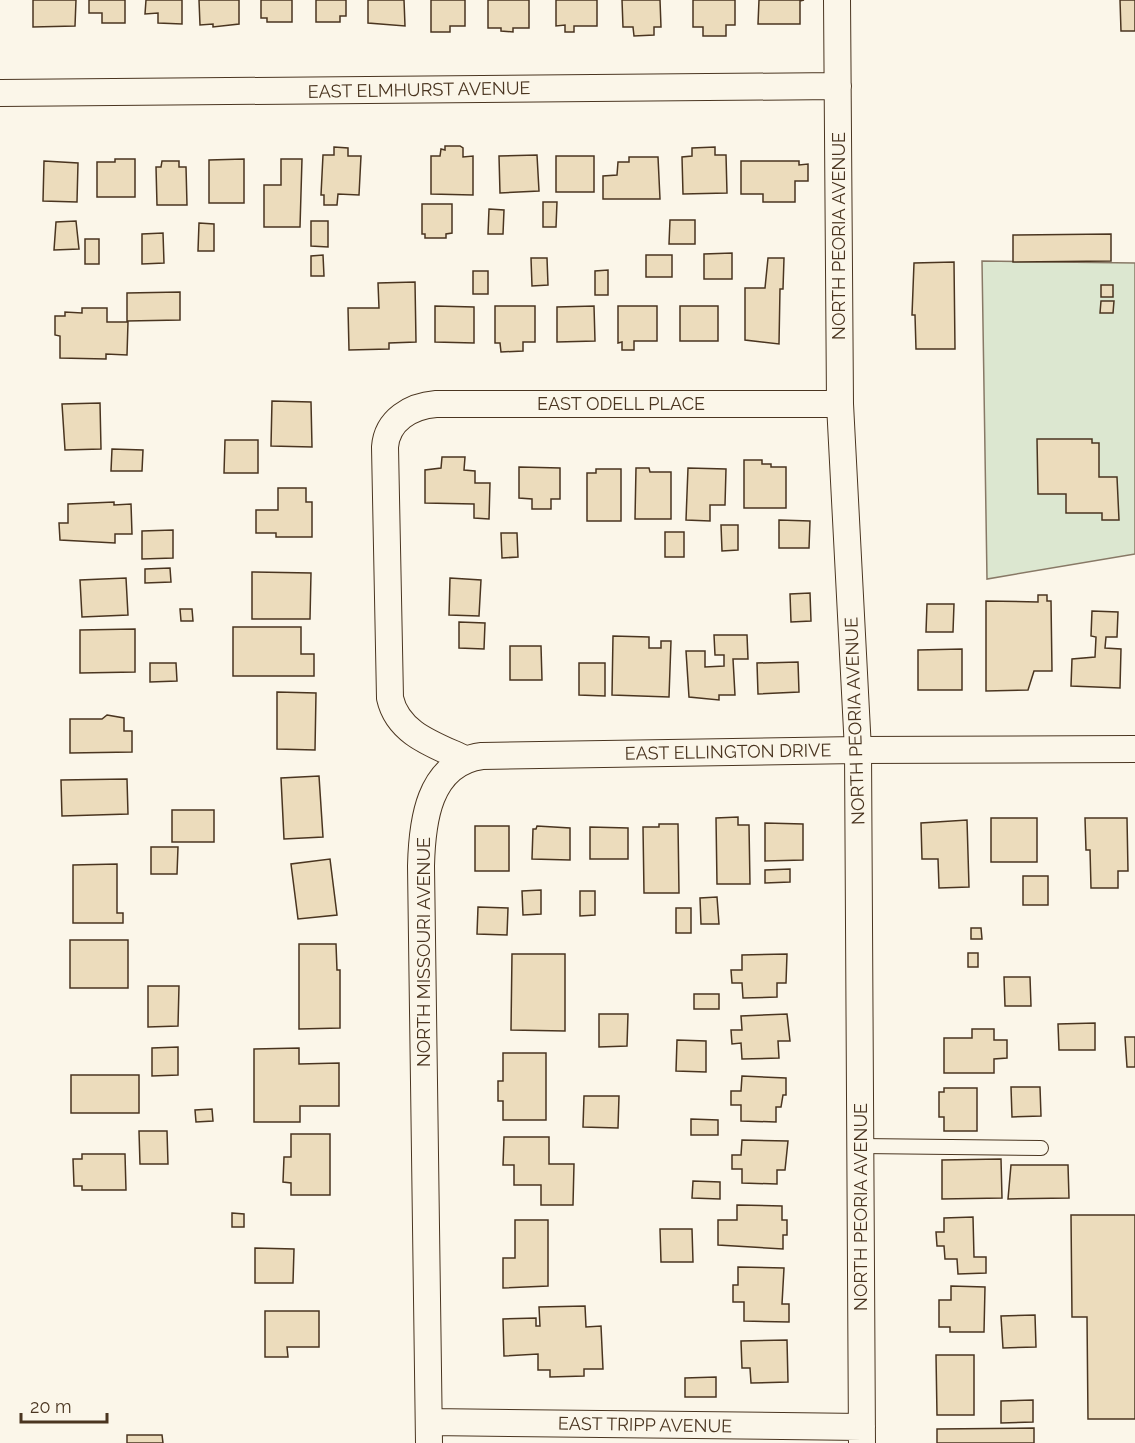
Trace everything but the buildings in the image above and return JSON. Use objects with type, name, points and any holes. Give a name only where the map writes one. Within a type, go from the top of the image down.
[{"type":"street","name":"NORTH PEORIA AVENUE","points":[[837,0],[840,404],[858,750],[862,1435]]},
{"type":"street","name":"EAST ELMHURST AVENUE","points":[[0,93],[838,86]]},
{"type":"street","name":"EAST ODELL PLACE","points":[[465,759],[410,730],[397,716],[390,698],[385,447],[390,427],[404,415],[420,406],[436,404],[840,404]]},
{"type":"street","name":"EAST ELLINGTON DRIVE","points":[[465,759],[487,756],[858,750],[1135,749]]},
{"type":"street","name":"NORTH MISSOURI AVENUE","points":[[429,1433],[422,852],[431,795],[443,777],[465,759]]},
{"type":"street","name":"EAST TRIPP AVENUE","points":[[429,1433],[862,1435]]},
{"type":"lane","points":[[861,1146],[1041,1148]]},
{"type":"green space","points":[[982,261],[1135,263],[1135,554],[987,579]]}]
